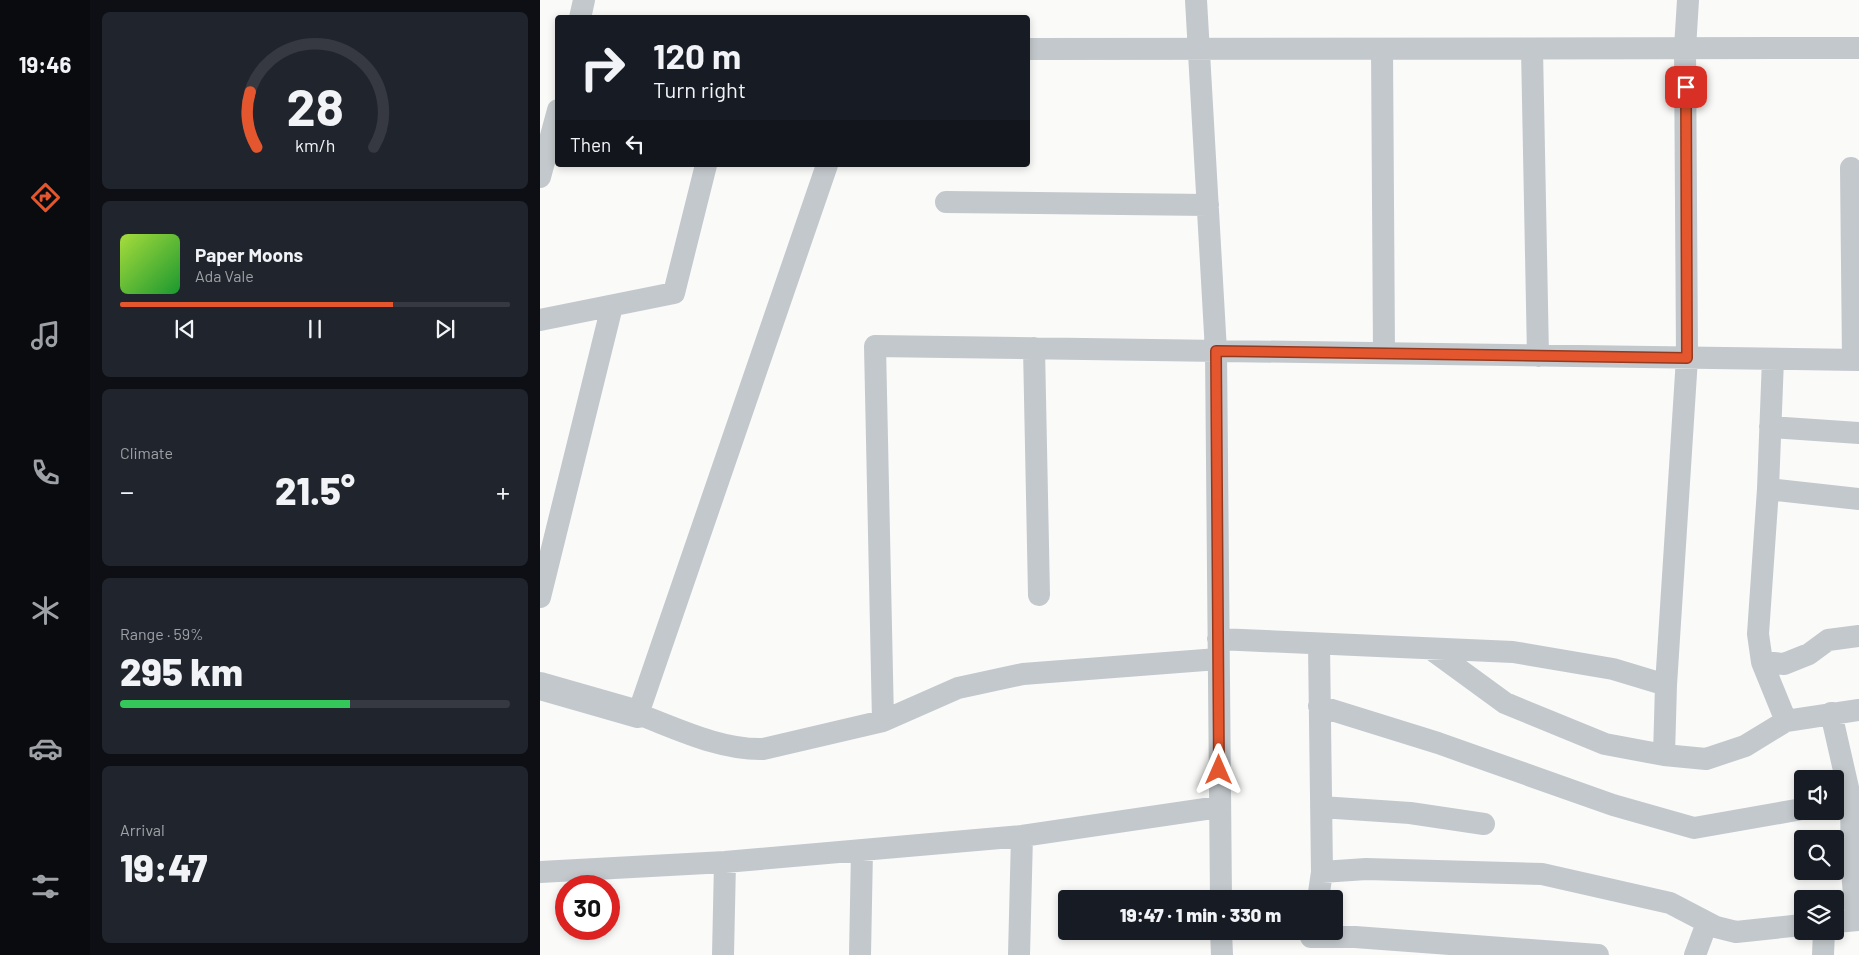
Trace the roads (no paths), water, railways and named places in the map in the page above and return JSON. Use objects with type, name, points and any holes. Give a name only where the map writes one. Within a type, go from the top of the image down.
[{"type":"street","points":[[581,15],[584,0]]},
{"type":"street","points":[[1196,0],[1216,351],[1221,890]]},
{"type":"street","points":[[1664,755],[1666,685],[1687,358],[1685,48],[1688,0]]},
{"type":"street","points":[[1030,48],[1199,50],[1859,48]]},
{"type":"street","points":[[1382,49],[1384,353]]},
{"type":"street","points":[[1532,49],[1538,356]]},
{"type":"street","points":[[540,177],[555,121]]},
{"type":"street","points":[[540,320],[674,293],[706,167]]},
{"type":"street","points":[[638,714],[826,167]]},
{"type":"street","points":[[883,721],[875,346],[1856,360],[1851,168]]},
{"type":"street","points":[[946,202],[1208,205]]},
{"type":"street","points":[[540,596],[612,306]]},
{"type":"street","points":[[1034,348],[1039,595]]},
{"type":"street","points":[[1773,359],[1768,489],[1758,634],[1762,662],[1786,722]]},
{"type":"street","points":[[1770,427],[1859,433]]},
{"type":"street","points":[[1768,489],[1859,499]]},
{"type":"street","points":[[1762,662],[1784,664],[1809,654],[1828,640],[1859,636]]},
{"type":"street","points":[[540,686],[638,714],[708,741],[749,749],[778,746],[883,721],[958,688],[1024,674],[1218,649],[1319,645],[1514,652],[1613,669],[1666,685]]},
{"type":"street","points":[[1319,645],[1322,872],[1319,890]]},
{"type":"street","points":[[1431,649],[1505,703],[1605,744],[1664,755],[1706,760],[1744,746],[1786,722],[1831,713],[1859,710]]},
{"type":"street","points":[[1319,706],[1438,744],[1613,804],[1694,828],[1794,810]]},
{"type":"street","points":[[1831,713],[1839,770]]},
{"type":"street","points":[[540,872],[725,862],[1022,836],[1219,807]]},
{"type":"street","points":[[1321,807],[1410,813],[1484,824]]},
{"type":"street","points":[[1844,810],[1852,870],[1850,921]]},
{"type":"street","points":[[1019,955],[1022,836]]},
{"type":"street","points":[[860,955],[862,850]]},
{"type":"street","points":[[724,955],[725,862]]},
{"type":"street","points":[[1322,872],[1366,869],[1542,874],[1670,903],[1716,928],[1736,932],[1794,927]]},
{"type":"street","points":[[1695,955],[1707,923]]},
{"type":"street","points":[[1309,941],[1354,937],[1598,955]]},
{"type":"street","points":[[1221,940],[1222,955]]},
{"type":"street","points":[[1823,955],[1824,940]]}]
